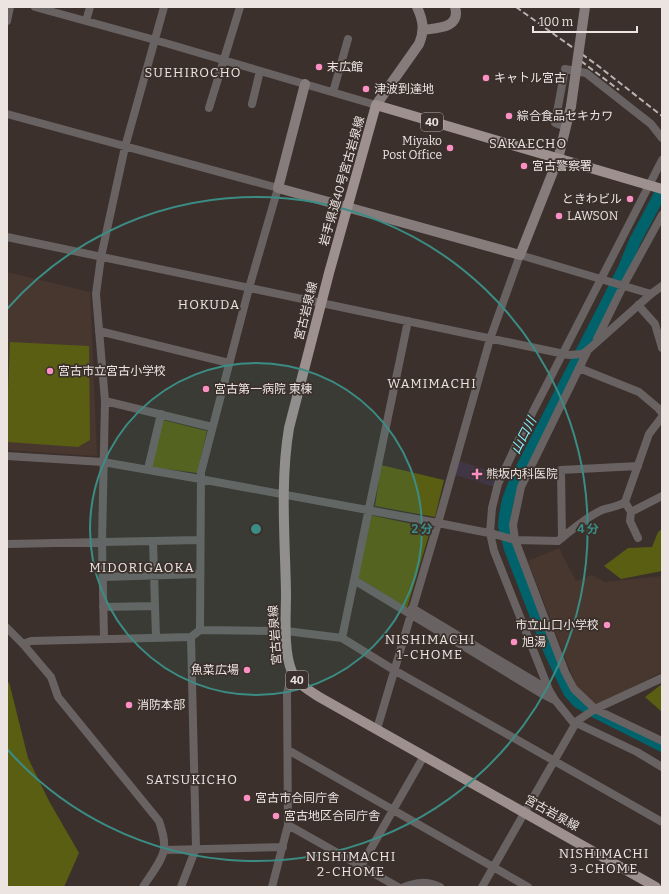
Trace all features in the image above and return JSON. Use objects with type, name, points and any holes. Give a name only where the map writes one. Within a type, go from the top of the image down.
[{"type":"main road","name":"岩手県道40号宮古岩泉線","points":[[329,273],[376,105],[655,186]]},
{"type":"main road","name":"宮古岩泉線","points":[[329,273],[289,428],[286,450],[284,495],[286,631],[288,662],[292,674],[308,690],[656,887]]},
{"type":"street","points":[[7,21],[10,7]]},
{"type":"street","points":[[35,7],[155,40],[376,105],[419,44],[423,30],[422,21],[417,7]]},
{"type":"street","points":[[86,21],[90,7]]},
{"type":"street","points":[[104,639],[102,542],[105,401],[96,294],[101,257],[125,147],[164,7]]},
{"type":"street","points":[[210,108],[240,7]]},
{"type":"street","points":[[423,30],[448,26],[455,19],[455,7]]},
{"type":"street","points":[[377,730],[490,339],[520,256],[558,159],[571,106],[585,7]]},
{"type":"street","points":[[333,92],[348,39]]},
{"type":"street","points":[[566,127],[555,123],[566,69],[586,73],[651,124],[662,138]]},
{"type":"street","points":[[252,104],[260,71]]},
{"type":"street","points":[[200,630],[200,472],[249,288],[306,84]]},
{"type":"street","points":[[7,114],[348,207],[651,294]]},
{"type":"street","points":[[662,160],[655,186],[603,280],[566,355],[522,433],[498,484],[492,508],[492,534],[494,551],[554,700],[572,721],[577,722],[637,752],[662,767]]},
{"type":"street","points":[[595,343],[622,285],[662,215]]},
{"type":"street","points":[[7,237],[566,355],[585,352]]},
{"type":"street","points":[[662,286],[585,352],[579,368],[521,487],[513,525],[515,540],[565,672],[574,689],[595,709],[662,741]]},
{"type":"street","points":[[638,305],[655,324],[662,348]]},
{"type":"street","points":[[342,638],[408,322]]},
{"type":"street","points":[[99,331],[229,363]]},
{"type":"street","points":[[579,368],[639,392],[662,413]]},
{"type":"street","points":[[105,401],[212,427]]},
{"type":"street","points":[[148,469],[161,414]]},
{"type":"street","points":[[7,456],[103,462],[438,523],[515,540],[558,541],[589,517],[602,510],[620,506],[625,502],[649,434],[662,417]]},
{"type":"street","points":[[562,538],[561,470],[638,466]]},
{"type":"street","points":[[631,512],[662,496]]},
{"type":"street","points":[[625,502],[631,512],[630,521],[638,538]]},
{"type":"street","points":[[7,544],[200,540]]},
{"type":"street","points":[[153,541],[156,638]]},
{"type":"street","points":[[103,577],[200,574]]},
{"type":"street","points":[[354,580],[549,690]]},
{"type":"street","points":[[103,607],[155,606]]},
{"type":"street","points":[[411,612],[554,700]]},
{"type":"street","points":[[7,628],[23,644],[51,677],[58,697],[159,821],[163,834],[164,850],[143,887]]},
{"type":"street","points":[[23,644],[31,641],[190,637],[200,630],[286,631],[342,638],[394,670],[662,822]]},
{"type":"street","points":[[181,887],[196,848],[190,637]]},
{"type":"street","points":[[273,887],[288,825],[287,693],[292,674]]},
{"type":"street","points":[[482,887],[577,722],[595,709],[662,678]]},
{"type":"street","points":[[288,750],[528,887]]},
{"type":"street","points":[[361,866],[424,756]]},
{"type":"street","points":[[288,825],[398,887]]},
{"type":"street","points":[[164,850],[283,846]]},
{"type":"street","points":[[404,887],[411,884],[425,882],[440,887]]},
{"type":"shaded area","name":"宮古市立宮古小学校","points":[[7,272],[90,292],[97,456],[7,450]]},
{"type":"shaded area","name":"熊坂内科医院","points":[[459,461],[499,474],[495,487],[455,475]]},
{"type":"shaded area","name":"市立山口小学校","points":[[559,548],[576,581],[592,575],[605,582],[662,576],[662,672],[596,705],[578,688],[528,561]]},
{"type":"green space","points":[[10,342],[89,346],[90,440],[78,447],[7,442],[7,392]]},
{"type":"green space","points":[[163,420],[207,431],[197,473],[151,467]]},
{"type":"green space","points":[[381,465],[444,480],[435,517],[375,506]]},
{"type":"green space","points":[[370,515],[431,528],[407,608],[357,577]]},
{"type":"green space","points":[[662,529],[662,571],[621,579],[604,566],[628,548],[652,547],[658,532]]},
{"type":"green space","points":[[9,682],[28,758],[49,801],[79,853],[64,887],[7,887],[7,684]]},
{"type":"green space","points":[[662,684],[662,712],[645,697]]},
{"type":"waterway","name":"山口川","points":[[662,190],[635,241],[624,268],[605,306],[515,481],[508,500],[504,526],[510,549],[550,652],[569,692],[578,702],[595,712],[662,746]]},
{"type":"railway","points":[[516,7],[597,65],[662,116]]},
{"type":"railway","points":[[581,61],[619,90]]},
{"type":"place","name":"末広館","points":[[319,67]]},
{"type":"place","name":"キャトル宮古","points":[[486,78]]},
{"type":"place","name":"津波到達地","points":[[366,89]]},
{"type":"place","name":"綜合食品セキカワ","points":[[509,116]]},
{"type":"place","name":"Miyako Post Office","points":[[450,148]]},
{"type":"place","name":"宮古警察署","points":[[524,166]]},
{"type":"place","name":"ときわビル","points":[[630,199]]},
{"type":"place","name":"LAWSON","points":[[559,216]]},
{"type":"place","name":"宮古市立宮古小学校","points":[[50,371]]},
{"type":"place","name":"宮古第一病院 東棟","points":[[206,389]]},
{"type":"place","name":"熊坂内科医院","points":[[477,474]]},
{"type":"place","name":"市立山口小学校","points":[[607,625]]},
{"type":"place","name":"旭湯","points":[[514,642]]},
{"type":"place","name":"魚菜広場","points":[[247,670]]},
{"type":"place","name":"消防本部","points":[[129,705]]},
{"type":"place","name":"宮古市合同庁舎","points":[[247,798]]},
{"type":"place","name":"宮古地区合同庁舎","points":[[276,816]]},
{"type":"district","name":"SUEHIROCHO","points":[[193,72]]},
{"type":"district","name":"SAKAECHO","points":[[528,143]]},
{"type":"district","name":"HOKUDA","points":[[209,304]]},
{"type":"district","name":"WAMIMACHI","points":[[432,383]]},
{"type":"district","name":"MIDORIGAOKA","points":[[142,567]]},
{"type":"district","name":"NISHIMACHI 1-CHOME","points":[[430,646]]},
{"type":"district","name":"SATSUKICHO","points":[[192,779]]},
{"type":"district","name":"NISHIMACHI 3-CHOME","points":[[604,860]]},
{"type":"district","name":"NISHIMACHI 2-CHOME","points":[[351,864]]}]
